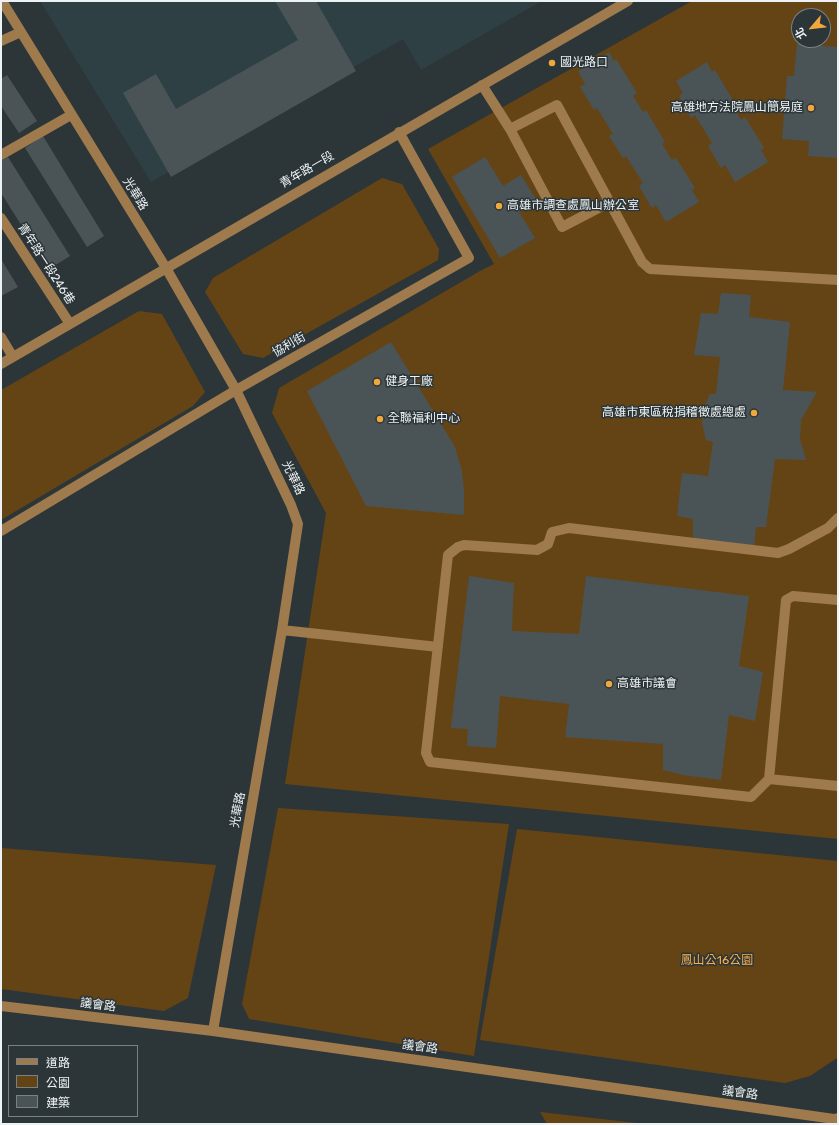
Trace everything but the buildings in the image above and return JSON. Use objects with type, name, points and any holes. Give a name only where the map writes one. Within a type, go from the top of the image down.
[{"type":"street","name":"光華路","points":[[2,1],[166,268],[236,390],[291,505],[298,524],[282,630],[213,1031]]},
{"type":"street","name":"青年路一段","points":[[1,364],[399,132],[628,1]]},
{"type":"street","points":[[1,41],[21,32]]},
{"type":"street","points":[[482,85],[510,129],[562,227],[610,202]]},
{"type":"street","points":[[510,129],[557,105],[642,262],[650,269],[838,280]]},
{"type":"street","points":[[1,155],[71,114]]},
{"type":"street","name":"協利街","points":[[1,531],[236,390],[469,258],[399,132]]},
{"type":"street","name":"青年路一段246巷","points":[[1,218],[70,324]]},
{"type":"street","points":[[1,337],[13,356]]},
{"type":"street","points":[[838,518],[828,528],[789,549],[778,553],[569,528],[552,532],[548,544],[537,550],[464,545],[458,547],[448,555],[426,753],[430,762],[752,797],[769,780],[786,600],[793,596],[838,600]]},
{"type":"street","points":[[282,630],[438,647]]},
{"type":"street","points":[[769,780],[838,786]]},
{"type":"street","name":"議會路","points":[[1,1006],[213,1031],[836,1120]]},
{"type":"shaded area","points":[[40,1],[542,1],[421,70],[403,39],[151,182]]},
{"type":"green space","points":[[692,1],[838,1],[838,839],[285,784],[326,513],[272,413],[279,388],[494,264],[428,149]]},
{"type":"green space","points":[[382,178],[402,184],[439,249],[438,260],[263,358],[243,354],[205,292],[213,278]]},
{"type":"green space","points":[[139,311],[162,314],[205,392],[193,406],[1,520],[1,390]]},
{"type":"green space","points":[[278,808],[509,824],[474,1056],[249,1019],[242,1004]]},
{"type":"green space","name":"鳳山公16公園","points":[[517,829],[838,861],[837,1058],[810,1076],[785,1083],[480,1040]]},
{"type":"green space","points":[[1,848],[216,865],[188,998],[164,1011],[1,989]]},
{"type":"green space","points":[[540,1112],[646,1124],[547,1124]]},
{"type":"place","name":"國光路口","points":[[552,63]]},
{"type":"place","name":"高雄地方法院鳳山簡易庭","points":[[811,108]]},
{"type":"place","name":"高雄市調查處鳳山辦公室","points":[[499,206]]},
{"type":"place","name":"健身工廠","points":[[377,382]]},
{"type":"place","name":"高雄市東區稅捐稽徵處總處","points":[[754,413]]},
{"type":"place","name":"全聯福利中心","points":[[380,419]]},
{"type":"place","name":"高雄市議會","points":[[609,684]]}]
